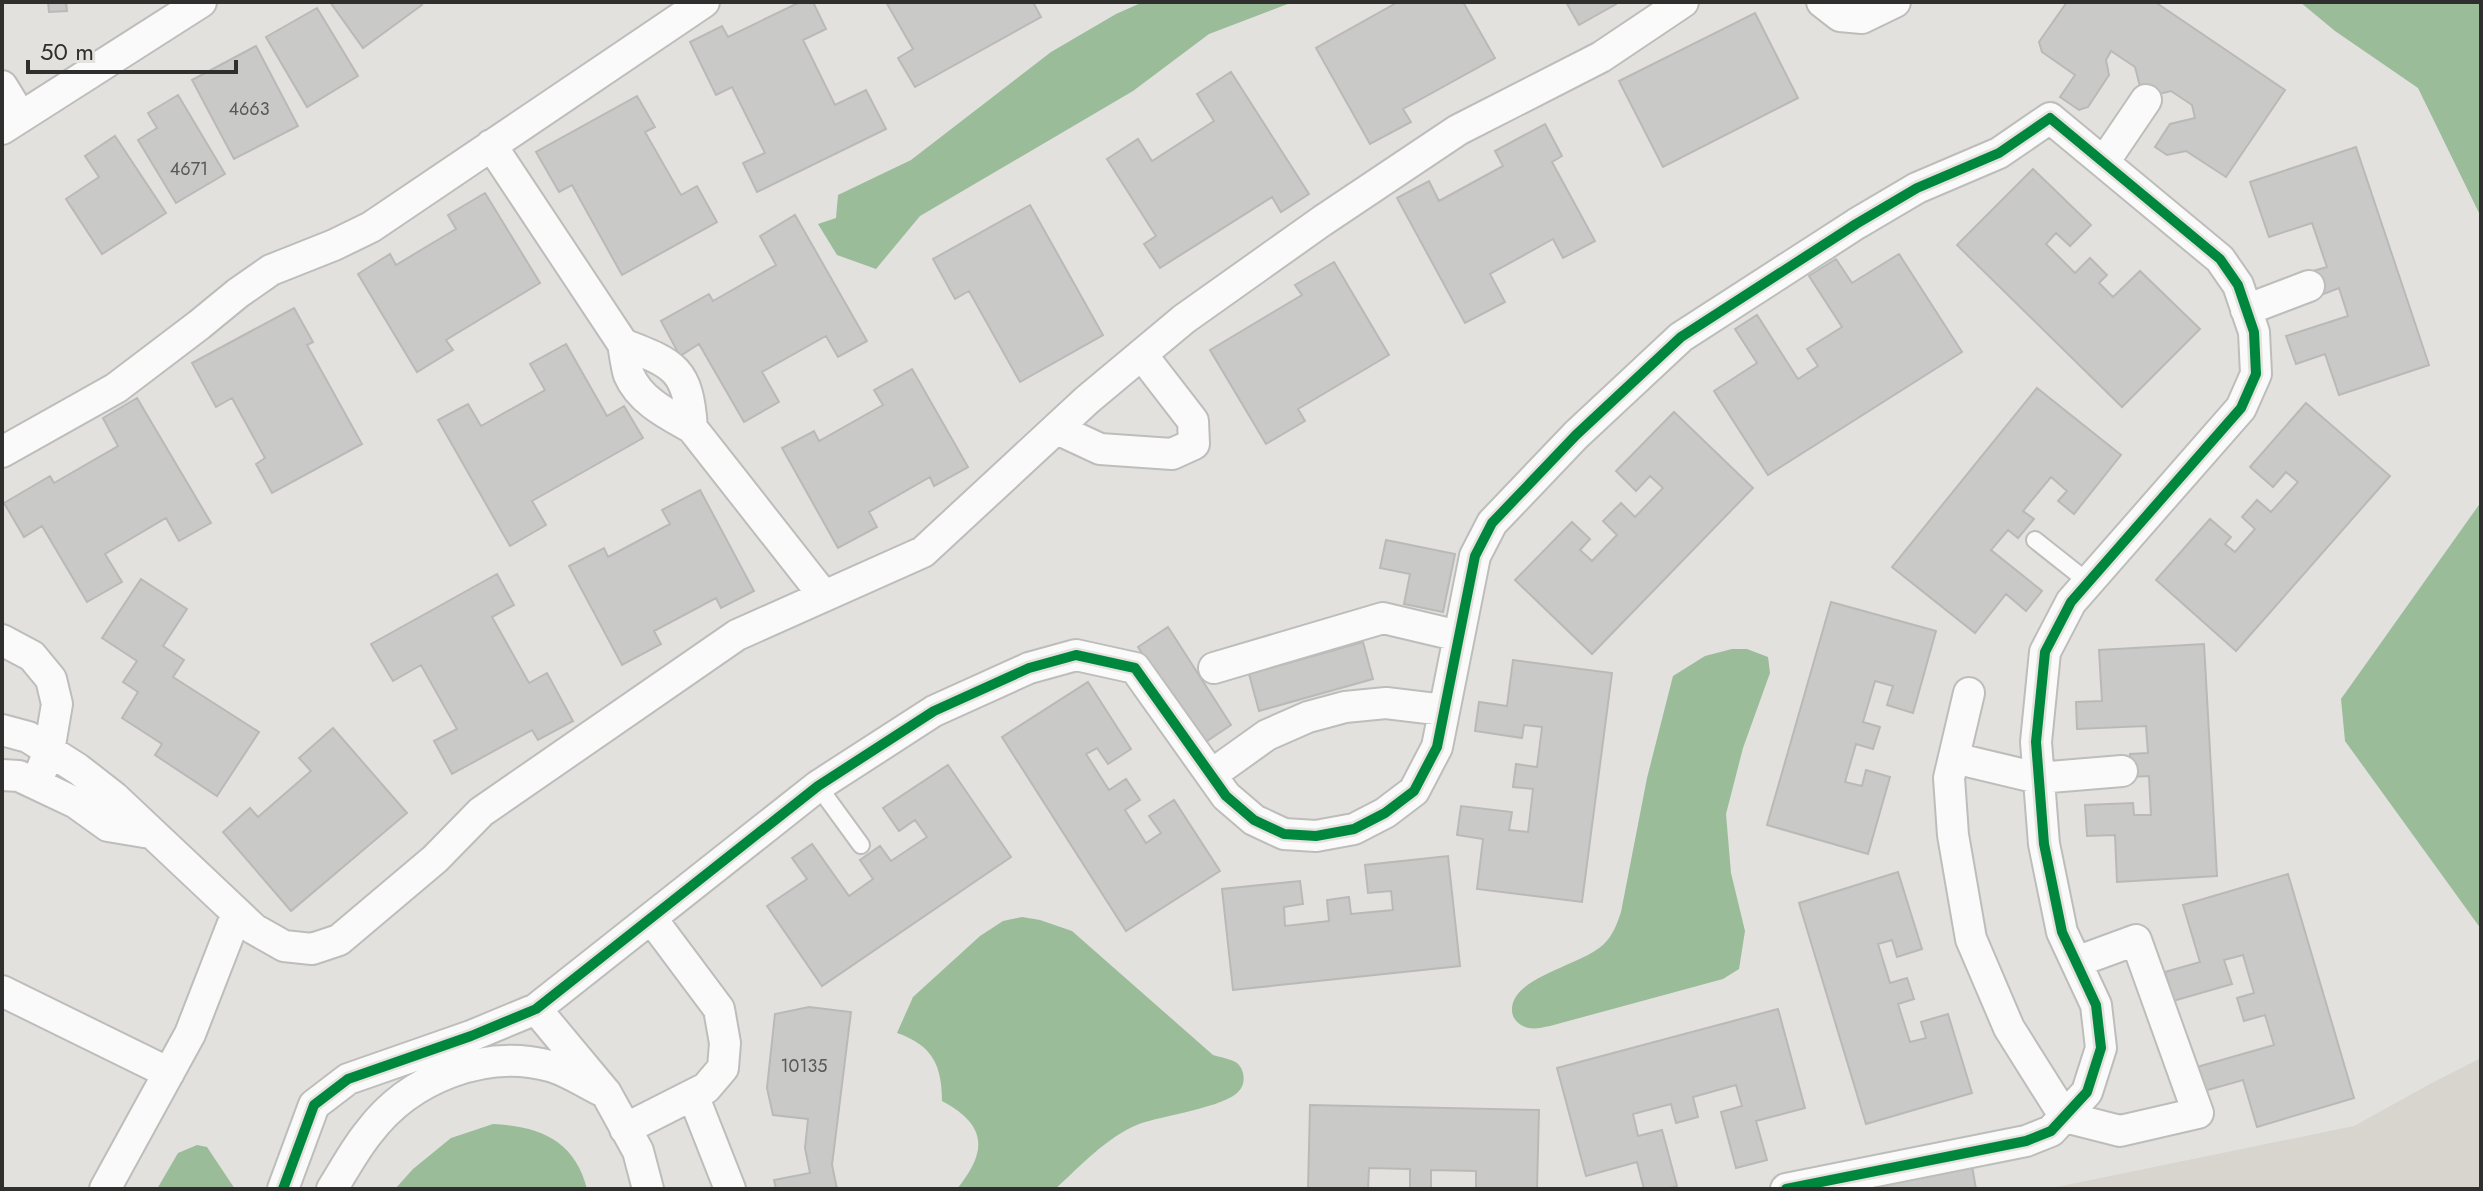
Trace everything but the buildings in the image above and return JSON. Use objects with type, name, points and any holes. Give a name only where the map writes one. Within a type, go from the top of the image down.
[{"type":"street","points":[[2,86],[11,123],[201,2]]},
{"type":"street","points":[[2,452],[116,388],[271,270],[371,227],[704,2]]},
{"type":"street","points":[[2,730],[28,737],[114,797],[254,929],[284,946],[312,949],[339,940],[435,859],[481,812],[737,635],[923,552],[1057,429],[1184,319],[1272,257],[1458,130],[1601,57],[1683,2]]},
{"type":"street","points":[[1822,2],[1840,16],[1862,18],[1895,2]]},
{"type":"street","points":[[2104,162],[2146,100]]},
{"type":"street","points":[[284,1187],[314,1105],[348,1079],[471,1036],[536,1009],[818,786],[934,711],[1029,668],[1076,655],[1135,668],[1226,796],[1254,820],[1284,834],[1316,836],[1354,829],[1385,813],[1414,791],[1437,747],[1475,556],[1492,523],[1576,435],[1681,337],[1868,217],[1917,188],[1999,153],[2050,118],[2220,259],[2238,285],[2254,332],[2256,374],[2241,408],[2071,602],[2045,652],[2036,742],[2044,844],[2062,932],[2096,1005],[2101,1048],[2087,1092],[2051,1131],[2026,1141],[1786,1189]]},
{"type":"street","points":[[491,145],[623,344],[629,375],[642,393],[663,412],[692,428],[824,596]]},
{"type":"street","points":[[2246,310],[2309,286]]},
{"type":"street","points":[[1057,429],[1100,449],[1172,454],[1194,444],[1193,421],[1142,355]]},
{"type":"street","points":[[1214,668],[1383,618],[1459,636]]},
{"type":"street","points":[[2,640],[32,656],[51,679],[57,704],[49,751],[36,784]]},
{"type":"street","points":[[1969,693],[1949,778],[1953,835],[1971,939],[2009,1028],[2065,1117],[2120,1131],[2198,1113],[2136,940],[2076,962]]},
{"type":"street","points":[[1211,775],[1267,735],[1308,717],[1345,707],[1386,703],[1444,710]]},
{"type":"street","points":[[1954,758],[2038,778],[2122,771]]},
{"type":"street","points":[[2,775],[19,776],[76,803],[108,826],[150,833]]},
{"type":"street","points":[[105,1189],[190,1034],[237,913]]},
{"type":"street","points":[[625,1129],[706,1088],[723,1068],[725,1043],[719,1009],[651,918]]},
{"type":"street","points":[[2,991],[169,1073]]},
{"type":"street","points":[[536,1009],[606,1093],[638,1151],[648,1189]]},
{"type":"street","points":[[332,1189],[369,1130],[406,1095],[453,1070],[480,1063],[516,1062],[551,1066],[606,1093]]},
{"type":"street","points":[[693,1095],[730,1189]]},
{"type":"lane","points":[[2035,540],[2088,582]]},
{"type":"lane","points":[[818,786],[861,845]]},
{"type":"shaded area","points":[[1143,2],[1293,2],[1209,34],[1133,91],[920,216],[876,269],[837,255],[818,224],[836,218],[838,195],[911,160],[1051,52]]},
{"type":"shaded area","points":[[2300,2],[2481,2],[2481,217],[2418,88],[2335,31]]},
{"type":"shaded area","points":[[2481,502],[2481,929],[2345,741],[2341,699]]},
{"type":"shaded area","points":[[1732,649],[1747,649],[1768,657],[1770,673],[1743,748],[1726,814],[1731,873],[1745,931],[1739,969],[1723,979],[1550,1026],[1532,1028],[1521,1025],[1514,1018],[1512,1010],[1515,999],[1523,989],[1535,980],[1594,952],[1607,941],[1616,925],[1647,778],[1673,676],[1705,656]]},
{"type":"shaded area","points":[[1022,917],[1072,931],[1213,1055],[1237,1063],[1244,1081],[1239,1091],[1221,1102],[1127,1130],[1094,1153],[1055,1189],[957,1189],[978,1151],[975,1129],[957,1110],[942,1101],[940,1077],[927,1050],[897,1033],[913,997],[980,936],[1003,921]]},
{"type":"shaded area","points":[[2481,1058],[2481,1189],[2047,1189],[2354,1126]]},
{"type":"shaded area","points":[[493,1124],[525,1128],[553,1139],[574,1158],[587,1189],[395,1189],[413,1169],[451,1138]]},
{"type":"shaded area","points":[[197,1145],[207,1147],[235,1189],[157,1189],[178,1153]]},
{"type":"cycle path","points":[[283,1189],[314,1105],[348,1079],[471,1036],[536,1009],[818,786],[934,711],[1029,668],[1076,655],[1135,668],[1226,796],[1254,820],[1284,834],[1316,836],[1354,829],[1385,813],[1414,791],[1437,747],[1475,556],[1492,523],[1576,435],[1681,337],[1856,224],[1917,188],[1999,153],[2050,118],[2220,259],[2238,285],[2254,332],[2256,374],[2241,408],[2071,602],[2045,652],[2036,742],[2044,844],[2062,932],[2096,1005],[2101,1048],[2087,1092],[2051,1131],[2026,1141],[1786,1189]]}]
